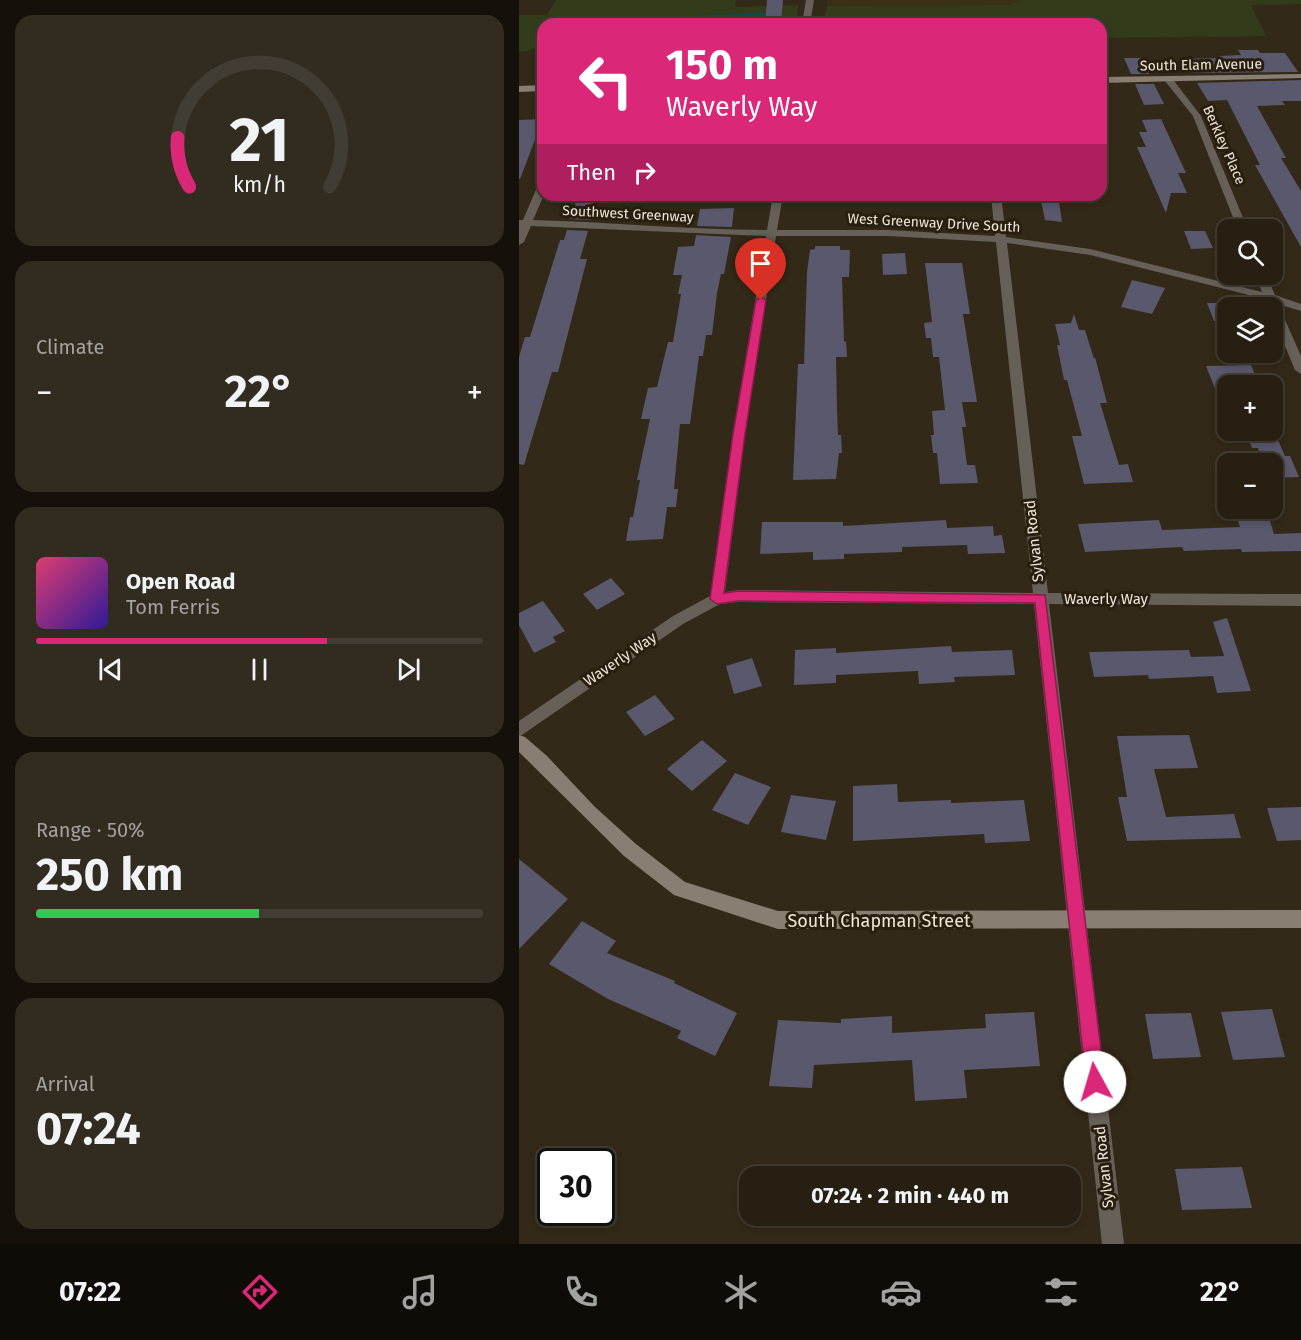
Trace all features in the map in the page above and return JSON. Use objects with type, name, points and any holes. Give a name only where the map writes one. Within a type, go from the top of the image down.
[{"type":"street","points":[[807,18],[810,0]]},
{"type":"street","name":"South Elam Avenue","points":[[1107,80],[1301,76]]},
{"type":"street","name":"Berkley Place","points":[[1168,79],[1197,116],[1239,219]]},
{"type":"street","points":[[519,89],[537,88]]},
{"type":"street","points":[[519,242],[523,223],[537,196]]},
{"type":"street","points":[[717,599],[739,434],[777,201]]},
{"type":"street","name":"Sylvan Road","points":[[997,201],[1113,1244]]},
{"type":"street","name":"Southwest Greenway","points":[[523,223],[571,223],[727,233],[772,233]]},
{"type":"street","name":"West Greenway Drive South","points":[[772,233],[888,233],[1001,239],[1090,252],[1269,297]]},
{"type":"street","points":[[1264,285],[1269,297]]},
{"type":"street","name":"West Greenway Drive South","points":[[1283,302],[1301,308]]},
{"type":"street","points":[[1283,329],[1301,370]]},
{"type":"street","name":"Waverly Way","points":[[519,730],[678,620],[717,599],[738,596],[1301,600]]},
{"type":"street","name":"South Chapman Street","points":[[519,742],[541,761],[589,812],[680,889],[768,917],[790,920],[1301,919]]},
{"type":"shaded area","points":[[828,0],[1022,0],[1011,5],[827,6]]},
{"type":"green space","points":[[556,0],[736,0],[735,7],[798,5],[797,18],[537,18],[537,47],[519,52],[519,15],[547,15]]},
{"type":"green space","points":[[1022,0],[1301,0],[1301,4],[1251,5],[1266,36],[1107,38],[1107,18],[824,18],[827,6],[1010,5]]},
{"type":"building","points":[[767,0],[783,0],[782,18],[766,18]]},
{"type":"building","points":[[1238,50],[1285,53],[1298,72],[1191,73],[1182,59],[1241,55]]},
{"type":"building","points":[[1124,58],[1141,58],[1149,74],[1131,74]]},
{"type":"building","points":[[1301,80],[1301,101],[1282,101],[1285,105],[1257,106],[1286,158],[1281,158],[1301,191],[1301,247],[1255,165],[1260,165],[1227,100],[1208,101],[1197,83]]},
{"type":"building","points":[[1135,84],[1154,84],[1164,104],[1144,105]]},
{"type":"building","points":[[537,119],[537,135],[520,179],[519,179],[519,120]]},
{"type":"building","points":[[1161,119],[1186,173],[1178,173],[1187,193],[1171,193],[1166,213],[1137,147],[1146,147],[1139,132],[1147,132],[1142,120]]},
{"type":"building","points":[[1041,201],[1059,201],[1062,222],[1045,220]]},
{"type":"building","points":[[576,202],[594,202],[591,220],[570,219]]},
{"type":"building","points":[[734,208],[732,227],[697,226],[700,209]]},
{"type":"building","points":[[567,230],[588,231],[580,259],[587,259],[558,372],[552,372],[524,465],[519,464],[519,357],[525,337],[530,337],[560,240],[564,240]]},
{"type":"building","points":[[1184,231],[1205,231],[1213,248],[1191,249]]},
{"type":"building","points":[[696,235],[731,237],[724,274],[721,274],[717,293],[712,335],[706,335],[703,356],[699,356],[690,424],[680,424],[674,489],[678,489],[676,507],[667,507],[663,539],[626,541],[630,517],[633,517],[640,480],[637,480],[650,419],[641,419],[648,388],[657,387],[668,342],[673,342],[682,275],[673,275],[678,247],[694,246]]},
{"type":"building","points":[[815,246],[840,246],[840,250],[850,250],[849,277],[842,277],[844,342],[846,341],[847,357],[836,357],[838,435],[841,435],[842,453],[839,453],[836,479],[793,480],[798,364],[804,364],[807,272],[810,250],[815,249]]},
{"type":"building","points":[[905,253],[907,274],[883,275],[882,254]]},
{"type":"building","points":[[925,263],[962,263],[970,314],[963,314],[977,402],[962,402],[966,427],[962,427],[967,465],[975,465],[978,483],[940,484],[937,453],[933,453],[931,435],[934,435],[932,411],[945,410],[939,357],[933,357],[931,338],[926,338],[924,323],[932,322]]},
{"type":"building","points":[[1132,280],[1165,288],[1152,314],[1121,307]]},
{"type":"building","points":[[1207,303],[1217,303],[1217,321],[1214,321]]},
{"type":"building","points":[[1074,314],[1079,330],[1085,330],[1094,359],[1095,357],[1107,403],[1100,403],[1119,465],[1128,464],[1133,482],[1084,484],[1072,436],[1082,436],[1067,380],[1064,380],[1055,324],[1071,323]]},
{"type":"building","points":[[1251,365],[1255,375],[1217,375],[1217,394],[1206,366]]},
{"type":"building","points":[[1249,441],[1278,441],[1285,456],[1290,456],[1299,477],[1283,478],[1283,453],[1260,453],[1258,448],[1252,448]]},
{"type":"building","points":[[946,520],[947,528],[993,526],[994,536],[1002,535],[1005,553],[968,554],[967,545],[902,547],[902,552],[844,554],[844,559],[813,560],[813,552],[760,554],[762,522],[843,522],[843,526]]},
{"type":"building","points":[[1159,520],[1162,530],[1240,527],[1238,521],[1270,521],[1274,534],[1301,533],[1301,551],[1242,552],[1241,549],[1184,551],[1182,547],[1085,552],[1078,524]]},
{"type":"building","points":[[611,578],[625,594],[597,610],[583,594]]},
{"type":"building","points":[[543,601],[565,631],[553,637],[556,642],[534,653],[519,625],[519,613]]},
{"type":"building","points":[[1227,618],[1251,691],[1217,693],[1213,676],[1149,679],[1148,675],[1094,677],[1089,652],[1189,650],[1191,657],[1224,656],[1213,622]]},
{"type":"building","points":[[951,646],[952,652],[1012,650],[1015,675],[954,677],[955,682],[919,684],[918,671],[836,675],[836,683],[794,685],[795,650],[836,648],[836,653]]},
{"type":"building","points":[[752,658],[762,686],[734,694],[726,666]]},
{"type":"building","points":[[655,695],[675,719],[645,736],[626,712]]},
{"type":"building","points":[[1189,735],[1198,768],[1154,769],[1166,817],[1234,814],[1241,838],[1127,841],[1118,797],[1127,797],[1117,736]]},
{"type":"building","points":[[702,740],[727,761],[692,791],[667,769]]},
{"type":"building","points":[[735,773],[771,787],[748,825],[712,810]]},
{"type":"building","points":[[897,784],[898,802],[951,800],[951,803],[1024,800],[1030,841],[985,843],[984,834],[853,841],[853,786]]},
{"type":"building","points":[[791,795],[836,801],[826,840],[781,832]]},
{"type":"building","points":[[1301,807],[1301,840],[1277,841],[1267,808]]},
{"type":"building","points":[[519,859],[568,899],[519,949]]},
{"type":"building","points":[[582,921],[616,941],[607,953],[675,981],[674,983],[737,1013],[715,1056],[677,1038],[681,1031],[608,999],[549,964]]},
{"type":"building","points":[[1272,1009],[1285,1057],[1233,1060],[1221,1012]]},
{"type":"building","points":[[1034,1012],[1040,1066],[964,1070],[967,1098],[915,1101],[912,1060],[814,1065],[812,1088],[769,1086],[778,1020],[841,1023],[841,1019],[892,1016],[892,1033],[986,1028],[985,1014]]},
{"type":"building","points":[[1191,1013],[1201,1057],[1153,1059],[1145,1014]]},
{"type":"building","points":[[1242,1167],[1252,1208],[1182,1210],[1175,1169]]},
{"type":"waterway","points":[[681,18],[771,14]]},
{"type":"route","points":[[761,300],[739,434],[717,599],[738,596],[1041,598],[1095,1082]]}]
